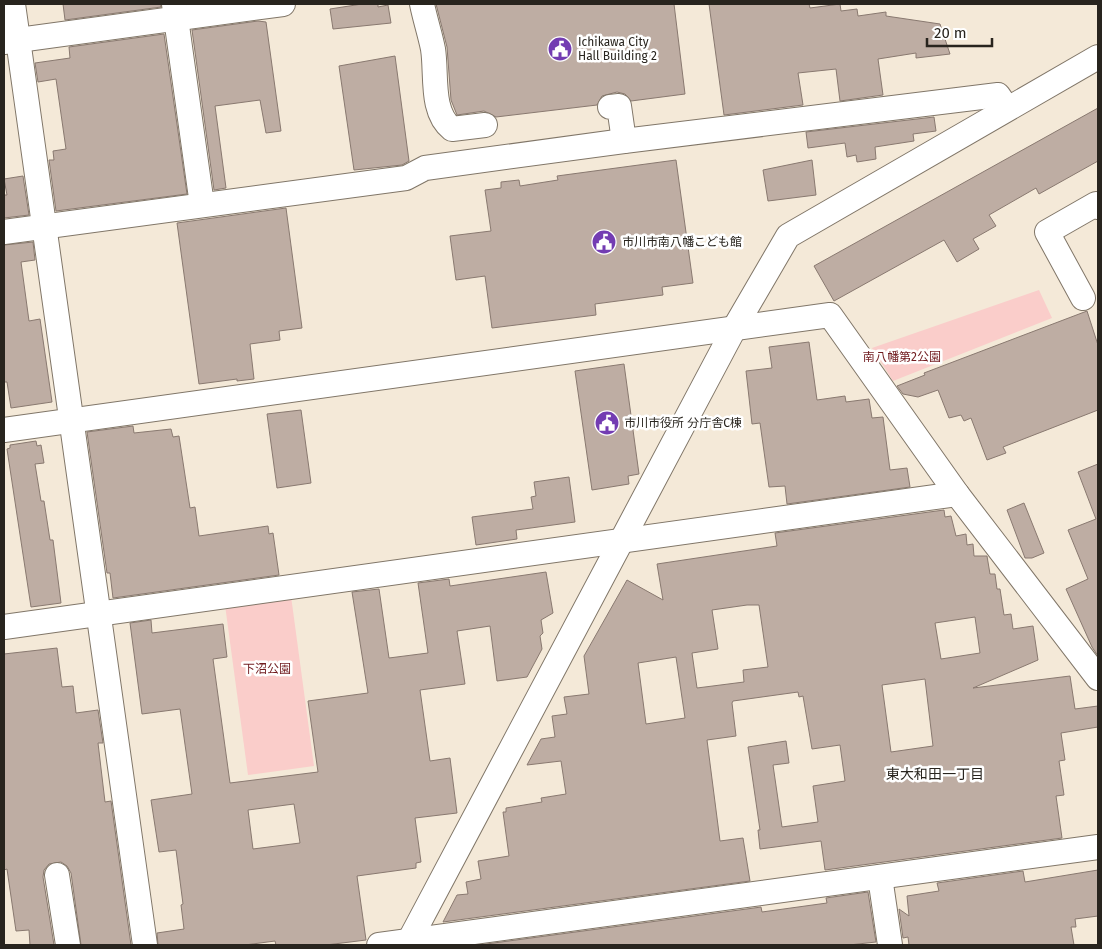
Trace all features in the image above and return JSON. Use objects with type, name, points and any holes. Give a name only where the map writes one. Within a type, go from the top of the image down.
[{"type":"street","points":[[12,4],[11,41],[43,227],[145,945]]},
{"type":"street","points":[[11,41],[175,11],[283,4]]},
{"type":"street","points":[[422,4],[436,48],[439,81],[438,108],[444,123],[452,129],[485,124]]},
{"type":"street","points":[[175,11],[202,205]]},
{"type":"street","points":[[408,943],[735,327],[788,236],[1098,57]]},
{"type":"street","points":[[4,232],[406,178],[425,168],[624,141],[998,95],[1007,108]]},
{"type":"street","points":[[610,107],[619,106],[624,141]]},
{"type":"street","points":[[1083,298],[1047,232],[1096,204],[1098,207]]},
{"type":"street","points":[[4,430],[830,315],[956,494],[1098,678]]},
{"type":"street","points":[[4,627],[956,494]]},
{"type":"street","points":[[379,945],[408,943],[1098,848]]},
{"type":"street","points":[[57,875],[68,945]]},
{"type":"street","points":[[880,877],[890,945]]},
{"type":"green space","name":"南八幡第2公園","points":[[1039,290],[1052,318],[893,381],[872,348]]},
{"type":"green space","name":"下沼公園","points":[[291,596],[314,766],[248,775],[225,605]]},
{"type":"building","points":[[63,4],[161,4],[161,7],[65,20]]},
{"type":"building","points":[[362,4],[378,4],[378,7],[388,5],[391,23],[333,29],[330,9]]},
{"type":"building","name":"Ichikawa City Hall Building 2","points":[[436,4],[674,4],[685,94],[631,101],[625,94],[617,92],[602,96],[597,105],[496,117],[484,111],[457,115],[451,100],[447,47]]},
{"type":"building","points":[[709,4],[809,4],[810,8],[840,4],[841,11],[857,9],[858,16],[886,12],[886,16],[940,24],[950,54],[916,58],[916,53],[878,59],[883,95],[840,101],[836,69],[798,73],[803,105],[724,115]]},
{"type":"building","points":[[258,21],[266,22],[281,131],[266,133],[260,100],[215,106],[226,188],[214,190],[192,30]]},
{"type":"building","points":[[164,34],[187,194],[56,211],[49,160],[54,160],[53,151],[66,149],[56,79],[38,82],[35,63],[70,58],[69,47]]},
{"type":"building","points":[[395,56],[409,161],[402,165],[354,170],[339,66]]},
{"type":"building","points":[[1098,108],[1098,161],[1039,194],[1036,188],[989,215],[996,226],[973,239],[979,249],[957,262],[944,240],[834,301],[814,266]]},
{"type":"building","points":[[934,117],[936,131],[913,134],[914,141],[875,147],[876,159],[857,162],[856,155],[847,157],[845,143],[808,148],[806,132]]},
{"type":"building","points":[[676,160],[693,283],[662,287],[663,295],[595,304],[596,315],[492,328],[485,276],[456,280],[450,236],[491,231],[485,190],[501,188],[501,182],[519,180],[520,186],[558,180],[557,176]]},
{"type":"building","points":[[812,160],[816,195],[768,201],[763,170]]},
{"type":"building","points":[[23,176],[29,215],[4,218],[4,195],[7,195],[4,179]]},
{"type":"building","points":[[286,208],[302,328],[279,331],[280,340],[250,344],[254,379],[237,381],[237,379],[199,384],[177,223]]},
{"type":"building","points":[[33,242],[35,260],[21,262],[29,321],[40,319],[52,402],[11,408],[7,382],[4,382],[4,245]]},
{"type":"building","points":[[1087,311],[1098,345],[1098,410],[1003,447],[1006,453],[987,460],[971,418],[964,421],[961,415],[949,418],[938,390],[918,397],[903,394],[897,386],[925,375],[924,373]]},
{"type":"building","points":[[809,342],[817,400],[845,396],[846,402],[869,399],[872,418],[883,417],[890,470],[907,468],[910,487],[787,504],[785,486],[769,487],[760,423],[752,424],[746,371],[772,368],[769,347]]},
{"type":"building","name":"市川市役所 分庁舎C棟","points":[[624,364],[639,474],[628,476],[629,484],[592,490],[575,371]]},
{"type":"building","points":[[301,410],[311,483],[277,488],[267,414]]},
{"type":"building","points":[[133,426],[134,433],[171,429],[173,437],[179,436],[190,508],[195,507],[199,536],[268,526],[269,534],[273,533],[279,575],[113,598],[110,573],[107,573],[87,432]]},
{"type":"building","points":[[36,441],[37,446],[41,445],[44,463],[35,464],[41,501],[44,501],[50,540],[53,540],[61,603],[31,607],[7,449],[10,448],[10,445]]},
{"type":"building","points":[[1098,464],[1098,656],[1092,647],[1066,589],[1088,579],[1068,530],[1096,519],[1078,472]]},
{"type":"building","points":[[569,477],[575,522],[516,530],[517,539],[476,545],[472,517],[533,509],[531,497],[536,496],[534,482]]},
{"type":"building","points":[[1024,503],[1044,553],[1032,558],[1025,558],[1007,510]]},
{"type":"building","points":[[944,510],[945,517],[951,516],[956,536],[966,534],[967,545],[973,544],[974,556],[987,556],[990,574],[995,574],[997,589],[1000,589],[1004,615],[1011,614],[1013,629],[1033,626],[1038,660],[973,688],[1070,676],[1075,709],[1098,706],[1098,727],[1061,733],[1065,760],[1059,761],[1064,795],[1056,796],[1062,838],[825,870],[821,841],[760,849],[758,830],[760,830],[748,747],[786,741],[789,763],[773,765],[782,827],[818,822],[813,786],[845,781],[840,745],[812,749],[803,696],[799,697],[798,692],[733,701],[736,736],[707,740],[720,841],[743,838],[750,881],[443,922],[457,895],[468,894],[466,882],[481,879],[478,861],[509,856],[503,812],[506,812],[506,808],[542,802],[541,798],[566,794],[561,761],[527,765],[541,739],[555,737],[552,716],[567,714],[564,697],[589,694],[584,656],[627,580],[663,600],[657,564],[777,546],[775,533]],"holes":[[[759,605],[768,667],[743,670],[744,682],[697,688],[692,653],[718,649],[712,610]],[[975,617],[980,653],[941,659],[935,623]],[[676,657],[685,718],[646,724],[638,663]],[[925,679],[933,746],[891,752],[882,685]]]},
{"type":"building","points":[[546,572],[553,613],[541,620],[543,633],[540,636],[542,649],[527,677],[497,681],[490,626],[457,631],[465,684],[420,690],[430,761],[450,758],[457,813],[415,818],[421,862],[416,863],[416,868],[357,876],[366,940],[326,945],[276,945],[275,941],[245,945],[158,945],[157,933],[184,929],[181,905],[183,904],[176,850],[159,852],[151,800],[192,794],[180,709],[142,714],[130,623],[151,620],[152,633],[223,624],[227,657],[213,659],[230,783],[318,772],[308,701],[368,693],[352,592],[379,589],[389,658],[428,653],[418,583],[449,579],[450,586]],"holes":[[[294,804],[300,843],[253,849],[248,810]]]},
{"type":"building","points":[[57,648],[62,687],[73,686],[76,713],[98,710],[103,743],[98,743],[105,802],[111,801],[131,945],[81,945],[71,873],[67,866],[61,862],[49,864],[44,870],[43,877],[54,945],[30,945],[29,930],[16,931],[7,869],[4,870],[4,654]]},
{"type":"building","points":[[1098,870],[1098,916],[1075,919],[1076,927],[1071,927],[1074,945],[909,945],[908,937],[903,938],[899,909],[909,916],[907,896],[939,891],[937,883],[1023,871],[1025,882]]},
{"type":"building","points":[[868,892],[876,942],[849,945],[479,945],[761,907],[762,912],[827,903],[826,898]]},
{"type":"place","name":"Ichikawa City Hall Building 2","points":[[560,49]]},
{"type":"place","name":"市川市南八幡こども館","points":[[604,242]]},
{"type":"place","name":"市川市役所 分庁舎C棟","points":[[607,423]]},
{"type":"district","name":"東大和田一丁目","points":[[935,774]]}]
